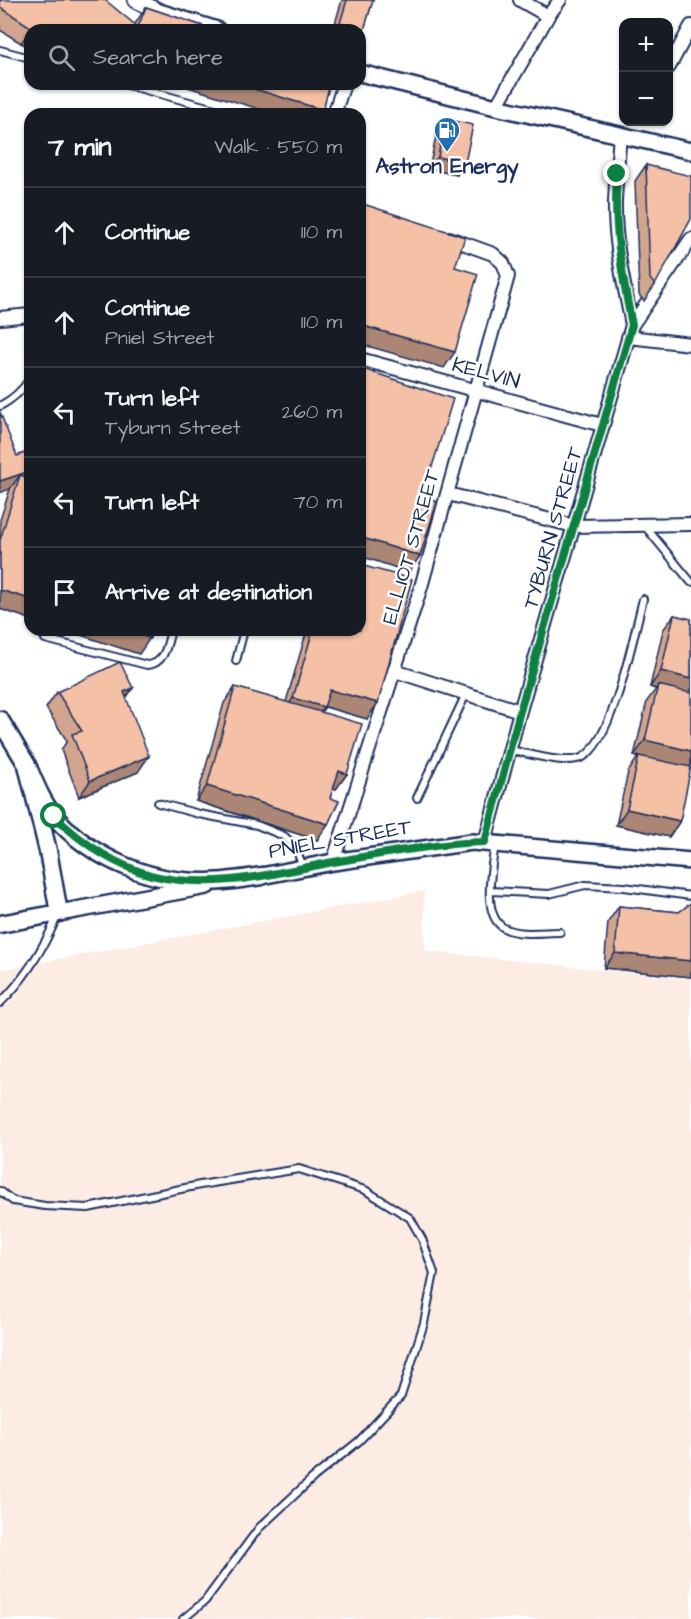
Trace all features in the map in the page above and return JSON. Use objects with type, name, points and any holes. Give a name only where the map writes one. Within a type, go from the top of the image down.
[{"type":"main road","points":[[0,720],[27,765],[38,792],[54,816],[90,847],[123,865],[150,875],[178,880],[206,882],[261,876]]},
{"type":"main road","points":[[27,765],[48,851],[59,913]]},
{"type":"main road","name":"PNIEL STREET","points":[[0,924],[59,913]]},
{"type":"street","points":[[136,0],[159,12],[198,24]]},
{"type":"street","points":[[520,0],[549,16]]},
{"type":"street","points":[[496,107],[560,0]]},
{"type":"street","points":[[673,60],[691,26]]},
{"type":"street","points":[[366,74],[496,107],[691,151]]},
{"type":"street","points":[[336,108],[343,90]]},
{"type":"street","points":[[620,136],[615,202],[616,228],[630,331],[691,345]]},
{"type":"street","name":"ELLIOT STREET","points":[[333,862],[395,670],[416,586],[448,494],[508,276],[503,263],[493,254],[437,234]]},
{"type":"street","name":"TYBURN STREET","points":[[490,843],[520,711],[630,331],[691,238]]},
{"type":"street","points":[[0,318],[24,316]]},
{"type":"street","name":"KELVIN","points":[[366,361],[602,425]]},
{"type":"street","points":[[448,494],[574,526],[691,524]]},
{"type":"street","points":[[395,670],[520,711]]},
{"type":"street","name":"PNIEL STREET","points":[[59,913],[333,862],[438,845],[490,843],[691,861]]},
{"type":"lane","points":[[0,50],[24,56]]},
{"type":"lane","points":[[146,90],[211,108]]},
{"type":"lane","points":[[0,405],[10,400],[24,387]]},
{"type":"lane","points":[[644,525],[691,582]]},
{"type":"lane","points":[[510,750],[562,760],[582,758],[596,747],[614,709],[643,599]]},
{"type":"lane","points":[[45,639],[147,665],[159,662],[169,636]]},
{"type":"lane","points":[[236,661],[242,636]]},
{"type":"lane","points":[[417,798],[466,694]]},
{"type":"lane","points":[[158,803],[199,814],[257,825],[284,836],[295,846],[303,868]]},
{"type":"lane","points":[[490,843],[490,908],[495,921],[505,929],[524,933],[560,932]]},
{"type":"lane","points":[[491,891],[549,894],[585,885],[691,896]]},
{"type":"lane","points":[[0,1003],[14,990],[45,945],[59,913]]},
{"type":"lane","points":[[0,1191],[14,1201],[88,1209],[200,1185],[298,1169],[365,1190],[410,1218],[423,1239],[434,1273],[424,1323],[401,1396],[359,1441],[314,1477],[259,1528],[205,1601],[183,1619]]},
{"type":"shaded area","points":[[424,891],[425,951],[691,979],[691,1619],[0,1619],[0,970]]},
{"type":"building","points":[[0,0],[105,0],[134,24],[26,24],[0,7]]},
{"type":"building","points":[[347,0],[373,0],[366,24],[340,23]]},
{"type":"building","points":[[146,7],[197,24],[139,24]]},
{"type":"building","points":[[258,90],[328,90],[324,108],[317,108]]},
{"type":"building","points":[[445,119],[473,125],[465,163],[438,157]]},
{"type":"building","points":[[646,165],[691,176],[691,219],[655,285],[650,279]]},
{"type":"building","points":[[366,205],[465,237],[455,267],[478,274],[455,352],[366,327]]},
{"type":"building","points":[[366,370],[453,399],[423,496],[437,502],[420,556],[366,539]]},
{"type":"building","points":[[0,412],[17,456],[24,453],[24,473],[0,481]]},
{"type":"building","points":[[20,475],[24,476],[24,597],[0,590],[0,540]]},
{"type":"building","points":[[366,567],[412,579],[378,703],[330,690],[324,707],[293,698],[311,636],[366,636]]},
{"type":"building","points":[[674,615],[691,619],[691,679],[661,671]]},
{"type":"building","points":[[120,662],[133,688],[124,692],[149,756],[90,781],[72,734],[82,731],[57,692]]},
{"type":"building","points":[[658,685],[691,693],[691,751],[645,740]]},
{"type":"building","points":[[235,687],[362,724],[347,774],[339,771],[330,798],[339,801],[328,824],[207,786]]},
{"type":"building","points":[[639,756],[691,767],[680,821],[627,809]]},
{"type":"building","points":[[691,903],[691,961],[615,953],[619,906],[679,912]]},
{"type":"place","name":"Astron Energy","points":[[447,153]]},
{"type":"route","points":[[54,816],[75,836],[98,852],[123,865],[150,875],[206,882],[261,876],[438,845],[485,842],[520,711],[632,325],[620,266],[616,228],[617,174]]}]
